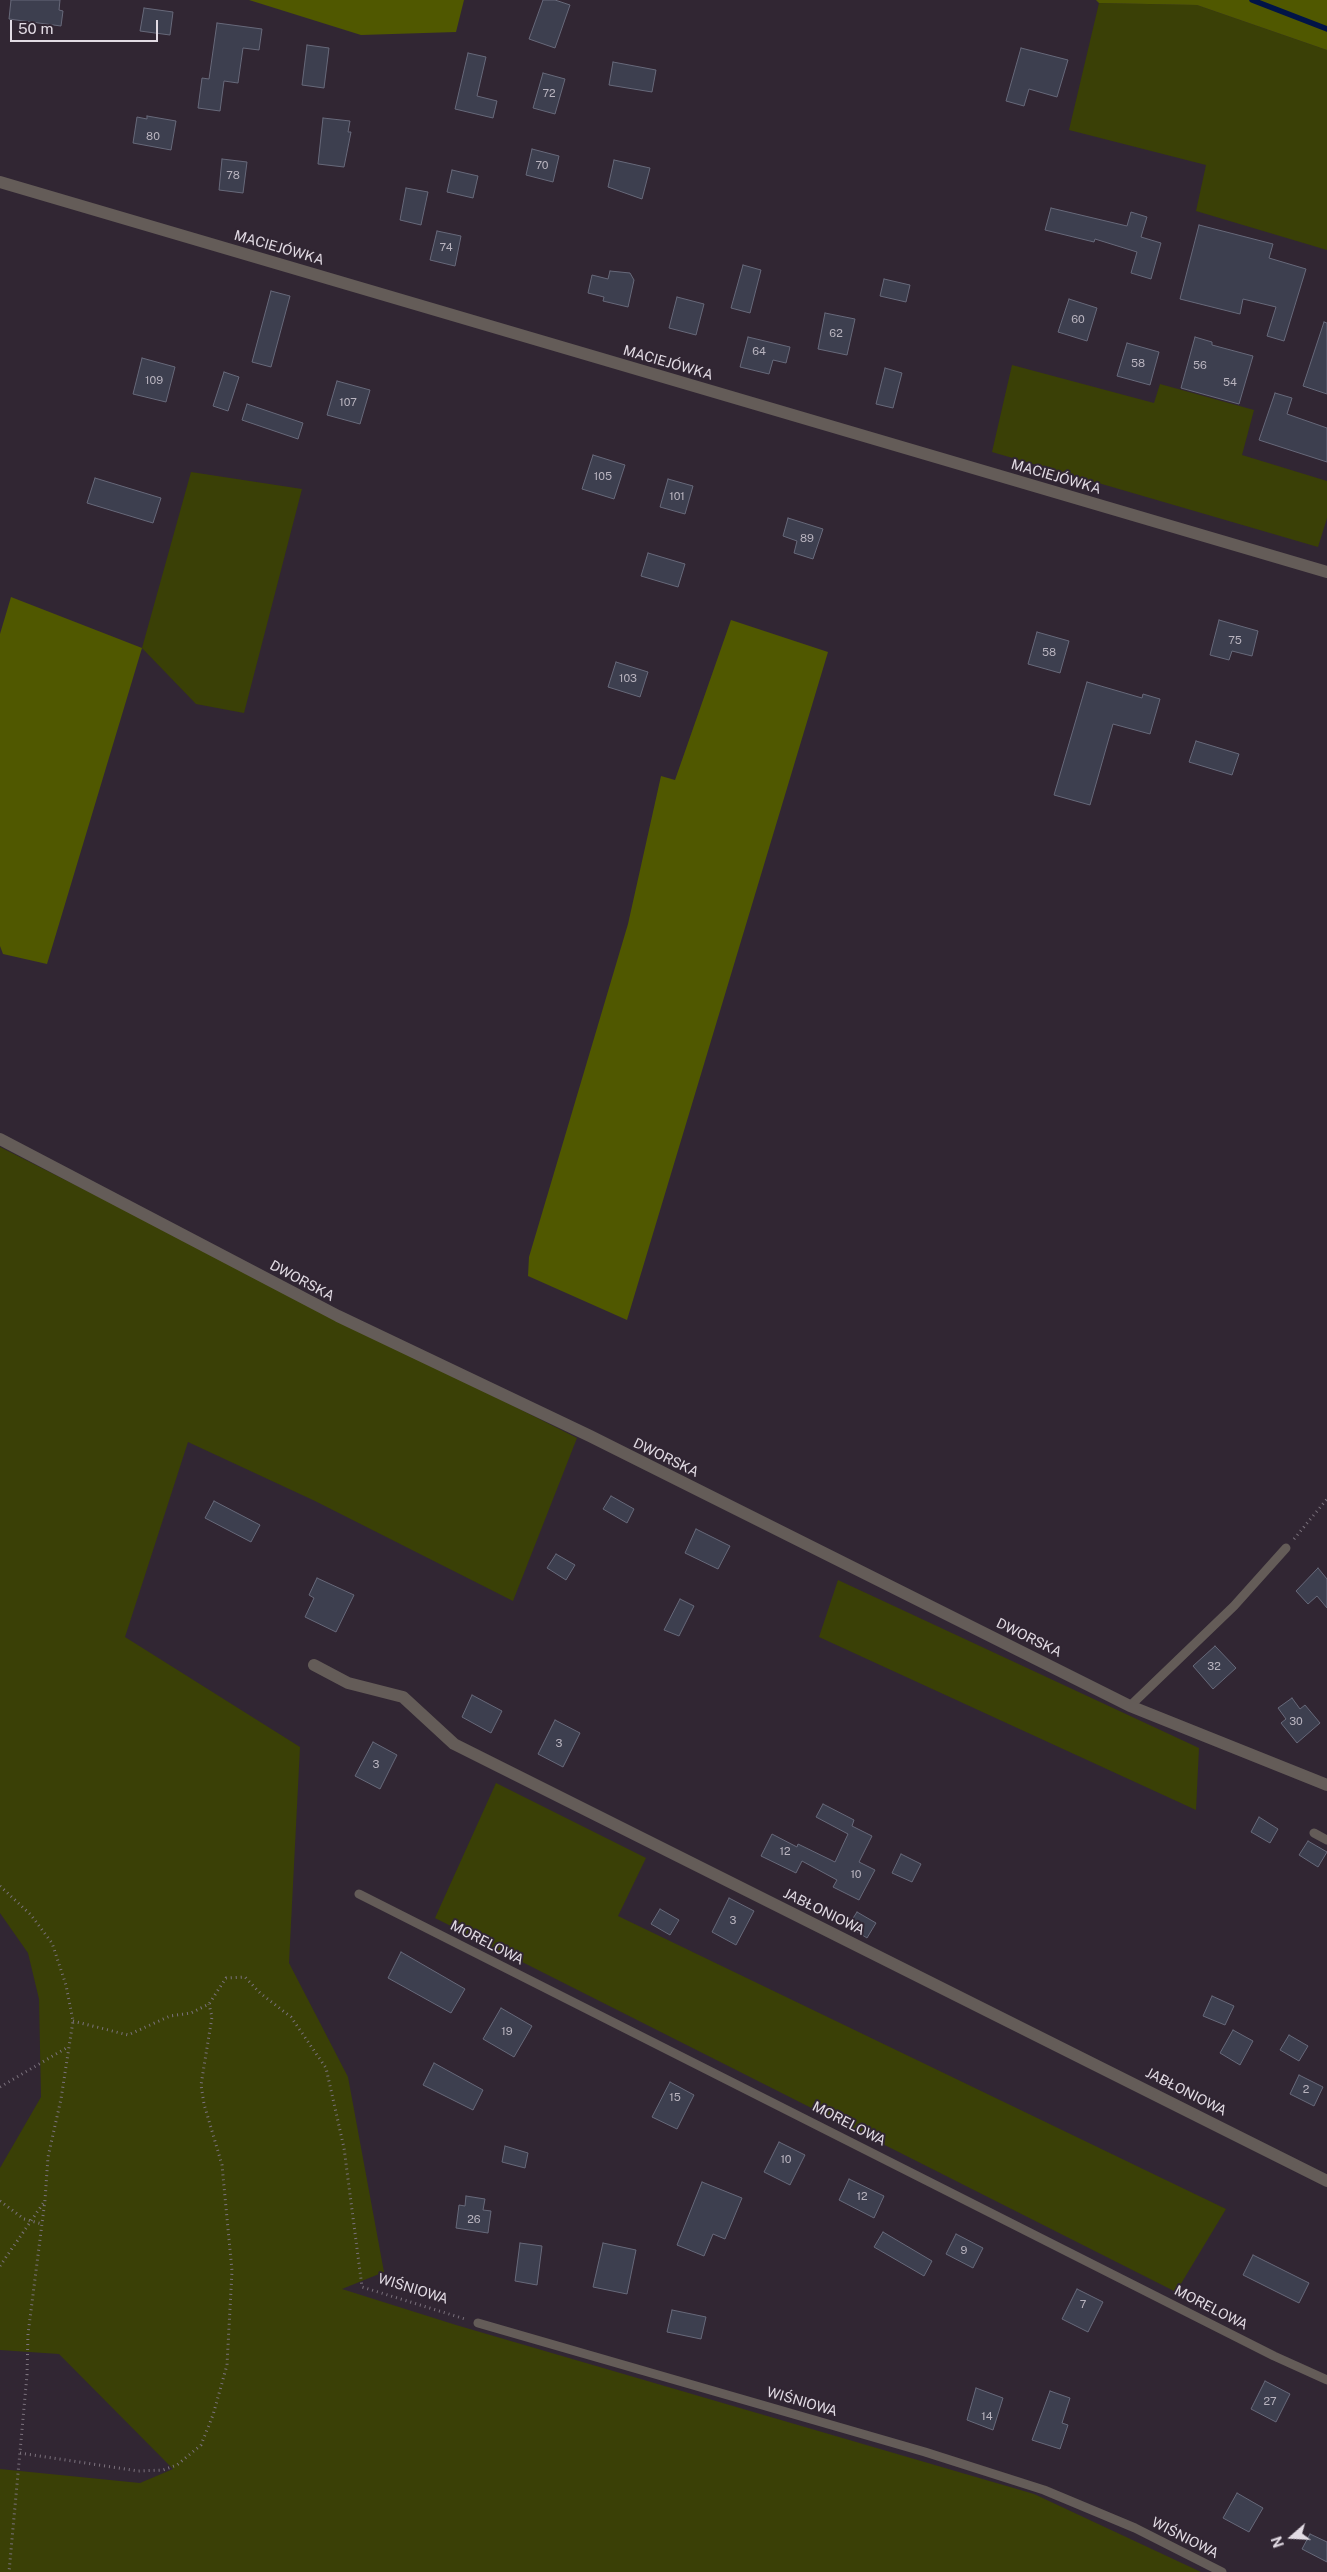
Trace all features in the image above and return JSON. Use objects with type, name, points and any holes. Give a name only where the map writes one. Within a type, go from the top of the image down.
[{"type":"street","name":"MACIEJÓWKA","points":[[0,182],[1327,572]]},
{"type":"street","name":"DWORSKA","points":[[0,1139],[338,1316],[590,1436],[1130,1706],[1327,1785]]},
{"type":"street","name":"JABŁONIOWA","points":[[314,1665],[348,1683],[403,1697],[454,1744],[1327,2181]]},
{"type":"lane","points":[[1130,1706],[1234,1606],[1286,1548]]},
{"type":"lane","points":[[1314,1833],[1327,1840]]},
{"type":"lane","name":"MORELOWA","points":[[360,1894],[1265,2351],[1327,2380]]},
{"type":"lane","name":"WIŚNIOWA","points":[[478,2323],[925,2452],[1044,2490],[1135,2528],[1222,2572]]},
{"type":"path","points":[[1286,1548],[1327,1499]]},
{"type":"path","points":[[0,1886],[31,1916],[52,1943],[66,1985],[74,2021],[61,2099],[48,2157],[45,2200],[28,2334],[9,2572]]},
{"type":"path","name":"WIŚNIOWA","points":[[208,2004],[226,1978],[245,1977],[260,1993],[291,2017],[326,2068],[344,2148],[362,2288],[478,2323]]},
{"type":"path","points":[[20,2453],[138,2471],[163,2470],[177,2465],[201,2445],[214,2415],[227,2365],[232,2271],[222,2164],[204,2104],[201,2085],[212,2017],[208,2004],[191,2013],[170,2016],[128,2035],[74,2021]]},
{"type":"path","points":[[0,2087],[69,2047]]},
{"type":"path","points":[[0,2266],[45,2200]]},
{"type":"path","points":[[0,2201],[30,2222],[42,2224]]},
{"type":"green space","points":[[249,0],[464,0],[456,32],[361,35]]},
{"type":"green space","points":[[1096,0],[1327,0],[1327,50],[1197,5],[1099,3]]},
{"type":"green space","points":[[1099,3],[1197,5],[1327,50],[1327,250],[1196,211],[1206,165],[1069,130]]},
{"type":"green space","points":[[1012,365],[1154,403],[1160,384],[1254,410],[1242,455],[1327,481],[1327,518],[1318,547],[992,452]]},
{"type":"green space","points":[[191,472],[302,489],[244,713],[196,704],[142,648]]},
{"type":"green space","points":[[11,597],[142,648],[47,964],[3,954],[0,946],[0,634]]},
{"type":"green space","points":[[731,620],[828,652],[627,1320],[528,1276],[529,1257],[628,924],[661,776],[675,780]]},
{"type":"green space","points":[[0,1147],[577,1438],[513,1601],[315,1501],[188,1442],[125,1637],[300,1747],[289,1963],[348,2077],[384,2272],[342,2289],[456,2325],[1034,2494],[1201,2572],[0,2572],[0,2469],[140,2483],[173,2469],[59,2354],[0,2350],[0,2168],[41,2097],[39,1999],[28,1953],[0,1913]]},
{"type":"green space","points":[[838,1580],[1199,1748],[1196,1810],[819,1637]]},
{"type":"green space","points":[[496,1783],[646,1858],[618,1916],[1226,2209],[1176,2292],[435,1918]]},
{"type":"building","points":[[11,0],[60,0],[59,10],[63,11],[61,26],[9,19]]},
{"type":"building","points":[[543,0],[555,0],[570,5],[555,48],[529,39]]},
{"type":"building","points":[[144,8],[173,12],[170,35],[140,31]]},
{"type":"building","points":[[217,23],[262,29],[259,50],[243,48],[238,83],[224,81],[220,111],[198,108],[202,78],[209,79]]},
{"type":"building","points":[[307,45],[329,48],[324,88],[302,85]]},
{"type":"building","points":[[1021,48],[1068,60],[1057,97],[1029,89],[1024,106],[1006,101]]},
{"type":"building","points":[[468,53],[486,57],[477,96],[497,101],[493,118],[455,109]]},
{"type":"building","points":[[613,62],[656,70],[652,92],[609,85]]},
{"type":"building","points":[[543,73],[565,79],[555,114],[533,108]]},
{"type":"building","points":[[147,116],[176,121],[171,150],[133,143],[137,117],[147,119]]},
{"type":"building","points":[[323,118],[350,121],[348,132],[351,132],[344,167],[318,164]]},
{"type":"building","points":[[532,149],[559,156],[553,182],[526,175]]},
{"type":"building","points":[[222,159],[247,162],[243,193],[219,190]]},
{"type":"building","points":[[614,160],[650,168],[642,199],[608,187]]},
{"type":"building","points":[[452,170],[478,176],[473,198],[447,192]]},
{"type":"building","points":[[406,188],[428,192],[421,225],[400,220]]},
{"type":"building","points":[[1051,208],[1127,226],[1131,212],[1147,217],[1141,237],[1161,243],[1151,279],[1131,273],[1137,252],[1095,239],[1094,242],[1045,230]]},
{"type":"building","points":[[1199,225],[1273,244],[1269,258],[1306,269],[1284,341],[1267,336],[1276,307],[1243,299],[1240,314],[1180,299]]},
{"type":"building","points":[[437,231],[461,236],[455,266],[430,260]]},
{"type":"building","points":[[743,265],[761,270],[750,313],[731,308]]},
{"type":"building","points":[[610,271],[630,273],[634,280],[628,307],[603,301],[604,297],[588,293],[592,275],[608,279]]},
{"type":"building","points":[[884,279],[910,285],[906,302],[880,296]]},
{"type":"building","points":[[271,291],[290,296],[271,367],[252,362]]},
{"type":"building","points":[[677,297],[704,304],[696,335],[669,328]]},
{"type":"building","points":[[1069,299],[1097,308],[1087,341],[1058,332]]},
{"type":"building","points":[[825,313],[855,319],[847,355],[818,349]]},
{"type":"building","points":[[1324,322],[1327,323],[1327,394],[1303,386]]},
{"type":"building","points":[[748,337],[790,347],[786,363],[773,360],[769,374],[740,367]]},
{"type":"building","points":[[1195,337],[1212,342],[1212,345],[1253,356],[1239,404],[1181,388]]},
{"type":"building","points":[[1127,343],[1159,352],[1150,385],[1117,376]]},
{"type":"building","points":[[142,358],[175,367],[166,402],[133,394]]},
{"type":"building","points":[[885,368],[902,373],[893,408],[876,404]]},
{"type":"building","points":[[224,372],[239,377],[228,411],[213,406]]},
{"type":"building","points":[[337,381],[370,390],[360,424],[327,415]]},
{"type":"building","points":[[1275,393],[1292,398],[1287,414],[1327,428],[1327,462],[1259,440]]},
{"type":"building","points":[[247,404],[303,423],[298,439],[242,420]]},
{"type":"building","points":[[593,455],[625,465],[614,499],[582,489]]},
{"type":"building","points":[[95,478],[161,498],[153,523],[87,503]]},
{"type":"building","points":[[668,479],[693,486],[685,514],[660,507]]},
{"type":"building","points":[[788,518],[823,529],[813,559],[794,553],[797,541],[783,536]]},
{"type":"building","points":[[648,553],[685,564],[678,587],[641,576]]},
{"type":"building","points":[[1219,620],[1258,631],[1252,656],[1232,651],[1229,660],[1210,655]]},
{"type":"building","points":[[1037,632],[1069,641],[1060,673],[1028,664]]},
{"type":"building","points":[[616,662],[648,672],[640,697],[608,687]]},
{"type":"building","points":[[1087,682],[1142,698],[1143,694],[1160,699],[1150,734],[1113,724],[1090,805],[1054,795]]},
{"type":"building","points":[[1196,741],[1239,754],[1232,775],[1189,762]]},
{"type":"building","points":[[611,1496],[634,1509],[627,1523],[603,1509]]},
{"type":"building","points":[[214,1501],[260,1525],[251,1542],[205,1518]]},
{"type":"building","points":[[696,1529],[730,1546],[718,1569],[685,1553]]},
{"type":"building","points":[[556,1554],[575,1565],[566,1580],[547,1568]]},
{"type":"building","points":[[1318,1568],[1327,1579],[1327,1608],[1317,1596],[1308,1604],[1296,1591]]},
{"type":"building","points":[[317,1578],[354,1595],[336,1632],[305,1617],[314,1598],[309,1595]]},
{"type":"building","points":[[680,1599],[694,1606],[679,1636],[664,1630]]},
{"type":"building","points":[[1215,1646],[1236,1668],[1213,1689],[1193,1666]]},
{"type":"building","points":[[472,1695],[502,1711],[491,1733],[462,1717]]},
{"type":"building","points":[[1292,1698],[1300,1709],[1305,1705],[1320,1723],[1297,1743],[1281,1723],[1286,1719],[1278,1708]]},
{"type":"building","points":[[555,1720],[580,1733],[563,1767],[538,1754]]},
{"type":"building","points":[[373,1742],[397,1755],[380,1789],[355,1776]]},
{"type":"building","points":[[823,1804],[854,1820],[852,1826],[872,1836],[859,1862],[875,1870],[859,1900],[833,1887],[837,1880],[802,1861],[796,1873],[761,1856],[772,1834],[797,1847],[798,1844],[835,1862],[848,1834],[816,1817]]},
{"type":"building","points":[[1259,1817],[1278,1829],[1270,1843],[1251,1832]]},
{"type":"building","points":[[1308,1841],[1327,1852],[1318,1867],[1299,1855]]},
{"type":"building","points":[[901,1854],[921,1864],[912,1882],[892,1873]]},
{"type":"building","points":[[729,1898],[754,1911],[736,1945],[712,1932]]},
{"type":"building","points":[[660,1909],[679,1920],[670,1935],[651,1924]]},
{"type":"building","points":[[857,1912],[876,1923],[867,1938],[848,1926]]},
{"type":"building","points":[[401,1952],[465,1989],[451,2013],[388,1978]]},
{"type":"building","points":[[1212,1996],[1234,2006],[1225,2025],[1203,2016]]},
{"type":"building","points":[[501,2008],[532,2026],[514,2057],[483,2039]]},
{"type":"building","points":[[1233,2030],[1253,2041],[1240,2065],[1220,2053]]},
{"type":"building","points":[[1289,2035],[1308,2046],[1299,2061],[1280,2050]]},
{"type":"building","points":[[434,2063],[483,2090],[473,2110],[423,2085]]},
{"type":"building","points":[[1299,2075],[1323,2087],[1314,2106],[1290,2094]]},
{"type":"building","points":[[670,2082],[694,2095],[677,2129],[652,2117]]},
{"type":"building","points":[[779,2142],[805,2155],[790,2185],[764,2172]]},
{"type":"building","points":[[505,2146],[528,2153],[525,2168],[502,2162]]},
{"type":"building","points":[[849,2179],[884,2196],[874,2218],[839,2200]]},
{"type":"building","points":[[702,2182],[742,2198],[725,2239],[713,2234],[704,2256],[677,2245]]},
{"type":"building","points":[[466,2196],[485,2199],[483,2210],[491,2211],[488,2233],[456,2228],[459,2205],[465,2206]]},
{"type":"building","points":[[883,2232],[932,2261],[924,2276],[874,2247]]},
{"type":"building","points":[[956,2234],[983,2248],[973,2268],[946,2254]]},
{"type":"building","points":[[520,2243],[542,2246],[537,2285],[515,2281]]},
{"type":"building","points":[[603,2243],[636,2250],[627,2294],[593,2287]]},
{"type":"building","points":[[1253,2255],[1309,2283],[1299,2303],[1243,2275]]},
{"type":"building","points":[[1077,2289],[1103,2302],[1088,2332],[1062,2319]]},
{"type":"building","points":[[672,2310],[706,2317],[701,2339],[667,2332]]},
{"type":"building","points":[[1265,2381],[1290,2394],[1276,2422],[1251,2409]]},
{"type":"building","points":[[976,2388],[1003,2398],[993,2430],[967,2420]]},
{"type":"building","points":[[1050,2391],[1070,2398],[1062,2423],[1068,2425],[1060,2449],[1032,2440]]},
{"type":"building","points":[[1237,2493],[1263,2508],[1249,2532],[1223,2518]]},
{"type":"building","points":[[1310,2534],[1327,2542],[1327,2562],[1302,2549]]},
{"type":"waterway","points":[[1252,0],[1327,29]]}]
